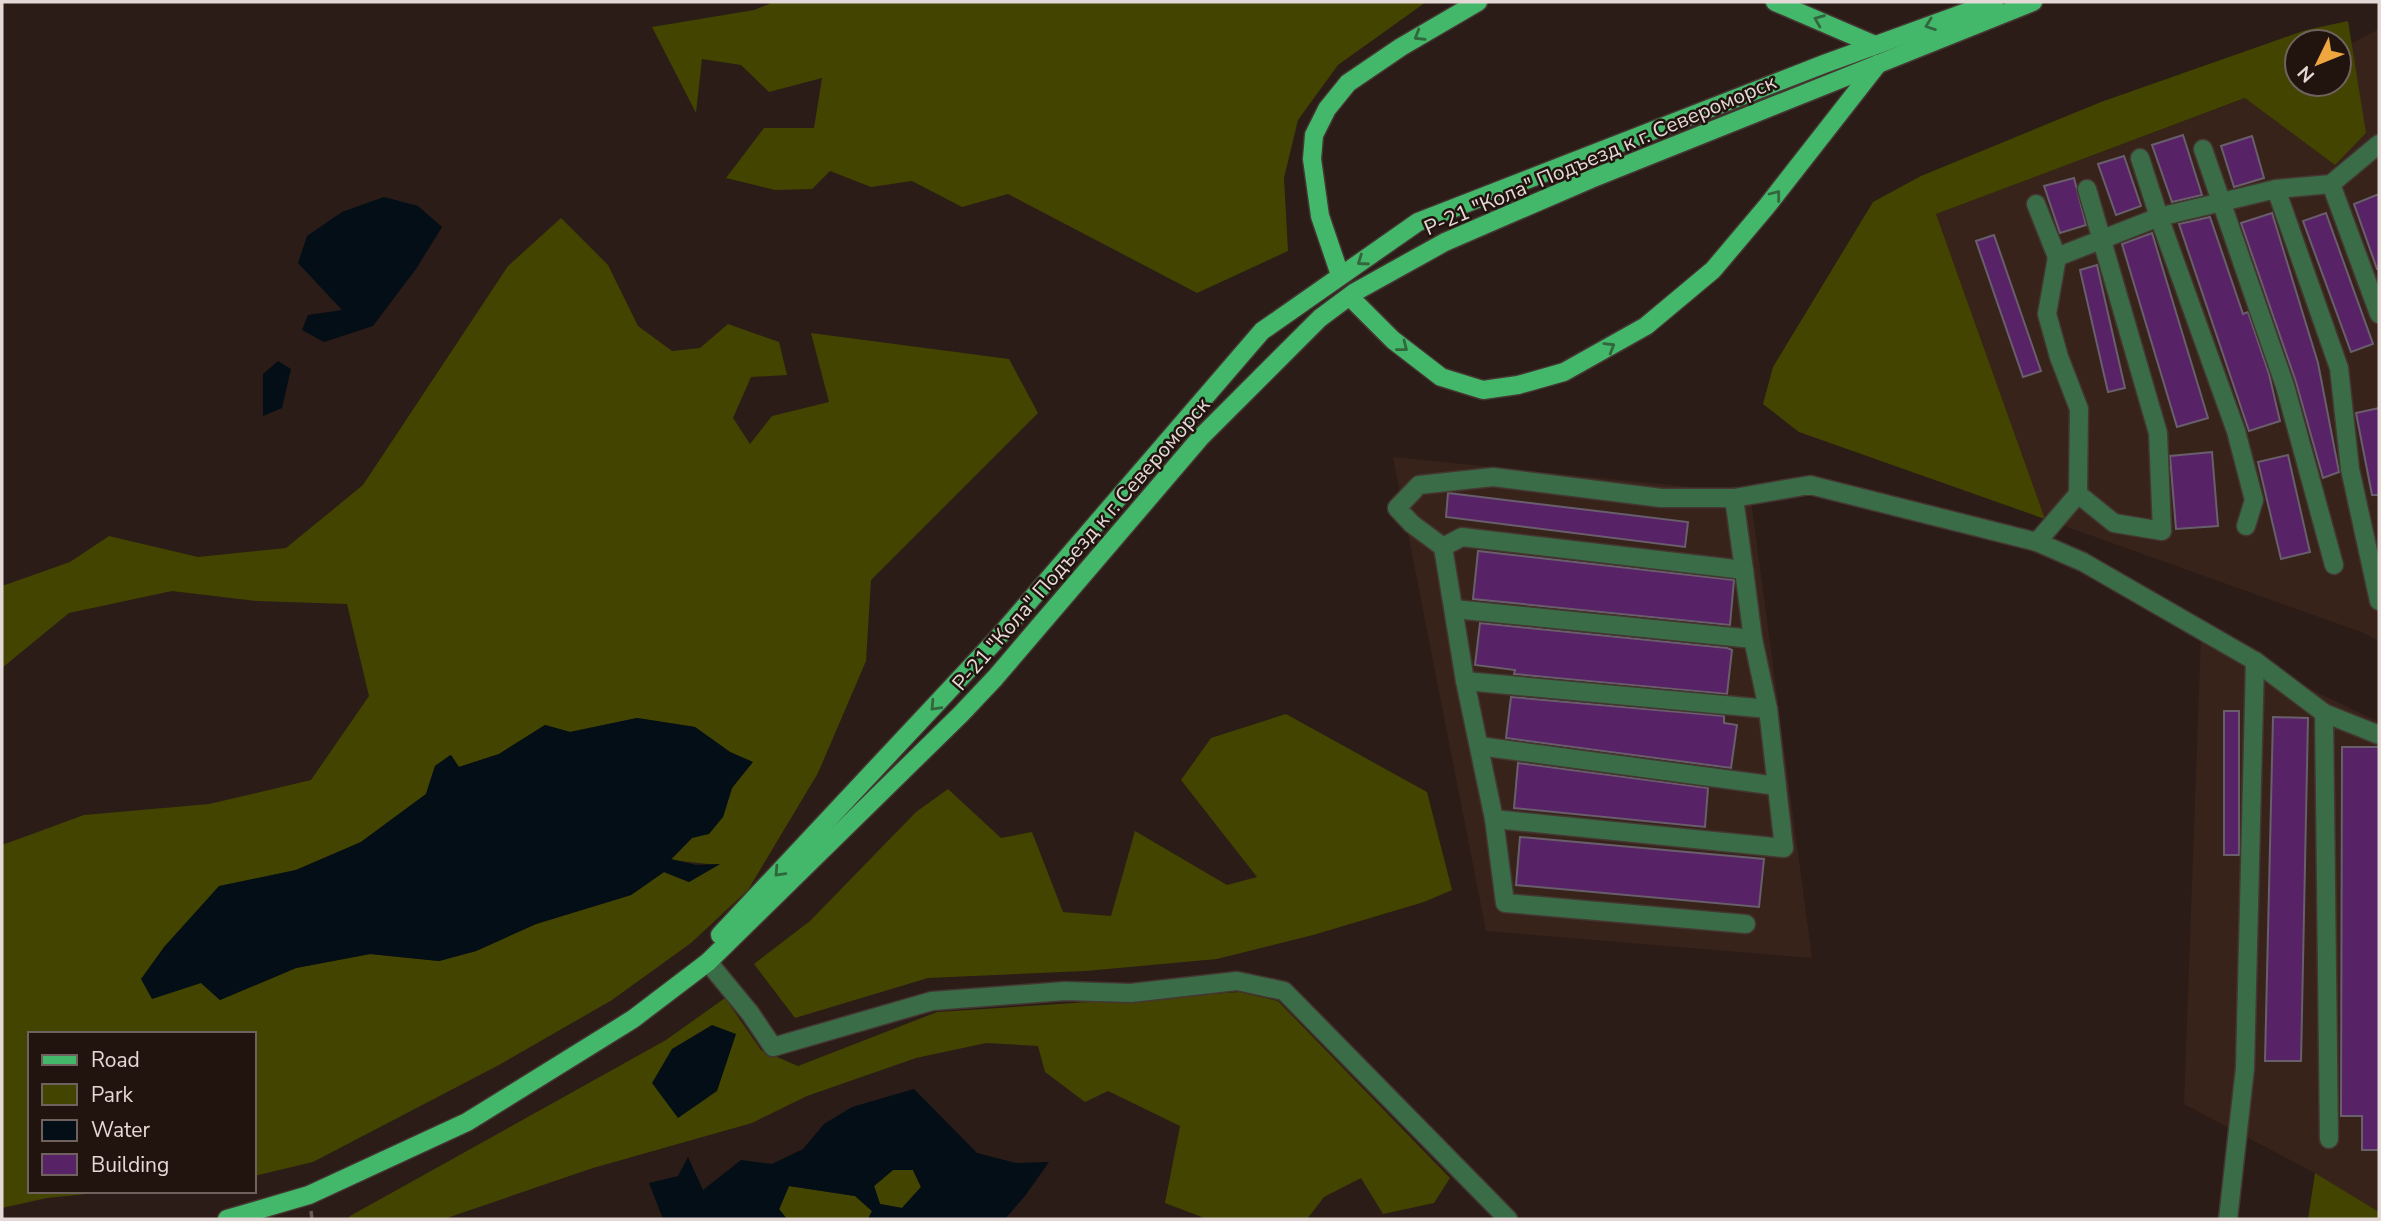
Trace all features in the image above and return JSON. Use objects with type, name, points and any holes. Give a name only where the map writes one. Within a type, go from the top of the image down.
[{"type":"main road","points":[[1338,269],[1320,216],[1311,159],[1314,135],[1327,109],[1348,83],[1401,47],[1478,2]]},
{"type":"main road","points":[[1774,2],[1877,53]]},
{"type":"main road","points":[[660,998],[996,640],[1262,331],[1418,222],[1877,53],[1994,2]]},
{"type":"main road","name":"Р-21 \"Кола\" Подъезд к г. Североморск","points":[[227,1219],[309,1195],[467,1122],[633,1019],[708,962],[995,678],[1201,437],[1320,318],[1355,292],[1445,242],[1591,179],[1793,99],[1877,53],[1962,32],[2033,2]]},
{"type":"main road","points":[[1353,300],[1393,340],[1441,377],[1483,390],[1518,385],[1564,372],[1646,326],[1713,270],[1767,206],[1877,53]]},
{"type":"lane","points":[[2057,257],[2159,217],[2276,189],[2331,184],[2379,144]]},
{"type":"lane","points":[[2203,149],[2285,386],[2334,565]]},
{"type":"lane","points":[[2140,158],[2236,431],[2254,500],[2246,526]]},
{"type":"lane","points":[[2331,184],[2379,314]]},
{"type":"lane","points":[[2078,494],[2114,523],[2162,531],[2158,433],[2087,189]]},
{"type":"lane","points":[[2276,189],[2339,368],[2350,469],[2379,601]]},
{"type":"lane","points":[[2035,204],[2057,257],[2047,314],[2059,357],[2079,409],[2078,494],[2037,542]]},
{"type":"lane","points":[[1746,924],[1505,903],[1494,819],[1465,681],[1443,547],[1412,524],[1397,508],[1419,485],[1493,477],[1661,498],[1734,498],[1810,485],[2037,542],[2083,562],[2255,661],[2324,713],[2379,735]]},
{"type":"lane","points":[[1494,819],[1784,848],[1768,709],[1753,639],[1734,498]]},
{"type":"lane","points":[[1443,547],[1462,537],[1744,570]]},
{"type":"lane","points":[[1454,609],[1753,639]]},
{"type":"lane","points":[[2228,1219],[2245,1068],[2255,661]]},
{"type":"lane","points":[[1465,681],[1768,709]]},
{"type":"lane","points":[[2324,713],[2329,1139]]},
{"type":"lane","points":[[1479,746],[1777,786]]},
{"type":"lane","points":[[708,962],[750,1013],[773,1047],[932,1001],[1065,991],[1131,993],[1237,981],[1284,991],[1508,1219]]},
{"type":"shaded area","points":[[2379,29],[2379,641],[2361,632],[2045,519],[1936,214],[2246,98],[2283,88],[2283,98],[2353,98],[2353,43]]},
{"type":"shaded area","points":[[1393,457],[1750,493],[1812,958],[1486,931]]},
{"type":"shaded area","points":[[2201,637],[2379,722],[2379,1212],[2315,1173],[2184,1104]]},
{"type":"green space","points":[[774,2],[1426,2],[1338,65],[1298,120],[1284,178],[1288,251],[1197,293],[1008,194],[962,207],[912,181],[871,187],[830,171],[812,189],[775,190],[726,178],[764,128],[814,128],[822,78],[769,92],[741,65],[702,59],[696,113],[652,27],[754,10]]},
{"type":"green space","points":[[2348,21],[2349,28],[2315,28]]},
{"type":"green space","points":[[2283,38],[2283,98],[2353,98],[2353,52],[2366,133],[2335,165],[2245,98],[1936,214],[2045,519],[1799,432],[1763,404],[1773,367],[1873,202],[1921,176],[2101,102]]},
{"type":"green space","points":[[561,218],[608,265],[638,326],[672,351],[700,348],[728,324],[779,342],[787,375],[751,377],[733,418],[750,444],[772,416],[829,402],[811,333],[1009,359],[1038,413],[871,580],[866,661],[818,773],[748,890],[691,943],[612,1000],[499,1065],[313,1162],[256,1176],[256,1032],[28,1032],[28,1193],[97,1193],[47,1198],[2,1208],[2,845],[84,815],[209,804],[311,780],[369,696],[347,604],[257,601],[172,591],[69,613],[2,668],[2,586],[70,562],[109,536],[198,557],[286,548],[363,485],[508,266]],"holes":[[[637,718],[695,727],[730,752],[752,762],[732,788],[723,817],[692,838],[671,860],[718,865],[689,882],[664,872],[631,895],[536,924],[476,951],[439,961],[370,954],[296,968],[220,1000],[201,983],[219,887],[296,870],[361,842],[426,794],[435,766],[450,755],[459,767],[499,754],[545,725],[570,732]]]},
{"type":"green space","points":[[1286,714],[1427,792],[1452,890],[1424,902],[1313,935],[1217,959],[1086,971],[928,978],[795,1018],[754,964],[810,921],[916,812],[948,789],[1001,838],[1032,832],[1063,912],[1111,916],[1135,831],[1227,885],[1257,877],[1181,780],[1211,738]]},
{"type":"green space","points":[[1239,992],[1278,1001],[1450,1178],[1434,1203],[1383,1214],[1361,1178],[1324,1197],[1307,1219],[1207,1219],[1165,1203],[1180,1126],[1108,1091],[1085,1102],[1045,1072],[1038,1046],[986,1043],[916,1058],[807,1096],[752,1123],[593,1168],[444,1219],[348,1219],[666,1040],[725,998],[761,1050],[798,1066],[937,1012]]},
{"type":"green space","points":[[893,1170],[913,1170],[921,1187],[902,1208],[880,1204],[874,1186]]},
{"type":"green space","points":[[2315,1173],[2379,1212],[2379,1219],[2308,1219]]},
{"type":"green space","points":[[789,1186],[855,1196],[872,1211],[868,1219],[787,1219],[779,1210]]},
{"type":"water","points":[[384,197],[418,206],[442,227],[416,269],[373,326],[324,342],[302,330],[308,315],[342,310],[298,263],[307,236],[342,212]]},
{"type":"water","points":[[278,361],[291,369],[282,408],[263,416],[263,374]]},
{"type":"water","points":[[637,718],[695,727],[730,752],[753,762],[732,788],[723,817],[709,834],[692,838],[671,859],[696,865],[720,864],[689,882],[664,872],[631,895],[536,924],[476,951],[439,961],[370,954],[296,968],[220,1000],[201,983],[152,999],[141,979],[164,947],[219,886],[296,870],[361,842],[426,794],[435,766],[451,755],[459,767],[499,754],[545,725],[570,732]]},
{"type":"water","points":[[712,1025],[736,1034],[717,1091],[678,1118],[652,1083],[672,1049]]},
{"type":"water","points":[[914,1089],[977,1153],[1016,1163],[1049,1162],[1005,1219],[868,1219],[872,1211],[855,1196],[789,1186],[779,1209],[787,1219],[663,1219],[649,1183],[678,1176],[688,1157],[703,1190],[741,1160],[772,1164],[803,1149],[824,1124],[852,1107]],"holes":[[[893,1170],[913,1170],[921,1187],[902,1208],[880,1204],[874,1186]]]},
{"type":"building","points":[[2183,135],[2202,195],[2172,202],[2152,145]]},
{"type":"building","points":[[2252,136],[2264,178],[2234,187],[2221,146]]},
{"type":"building","points":[[2124,156],[2141,206],[2116,215],[2098,164]]},
{"type":"building","points":[[2074,178],[2086,225],[2060,233],[2044,186]]},
{"type":"building","points":[[2379,194],[2379,269],[2377,269],[2354,204]]},
{"type":"building","points":[[2272,213],[2318,363],[2339,472],[2323,478],[2296,382],[2241,223]]},
{"type":"building","points":[[2326,213],[2373,344],[2351,352],[2303,221]]},
{"type":"building","points":[[2210,217],[2243,314],[2248,312],[2269,374],[2280,421],[2249,431],[2179,224]]},
{"type":"building","points":[[2152,233],[2208,418],[2177,427],[2122,244]]},
{"type":"building","points":[[1994,235],[2041,371],[2023,377],[1976,241]]},
{"type":"building","points":[[2097,265],[2125,388],[2108,392],[2080,270]]},
{"type":"building","points":[[2379,408],[2379,495],[2372,495],[2356,413]]},
{"type":"building","points":[[2212,452],[2218,526],[2176,529],[2170,456]]},
{"type":"building","points":[[2288,455],[2310,552],[2281,559],[2258,462]]},
{"type":"building","points":[[1448,493],[1688,522],[1685,547],[1446,517]]},
{"type":"building","points":[[1478,551],[1734,580],[1730,625],[1473,599]]},
{"type":"building","points":[[1480,623],[1727,648],[1732,650],[1727,694],[1514,674],[1515,670],[1475,665]]},
{"type":"building","points":[[1511,697],[1724,716],[1724,723],[1737,725],[1731,768],[1506,738]]},
{"type":"building","points":[[2224,711],[2239,711],[2239,855],[2224,855]]},
{"type":"building","points":[[2273,717],[2308,718],[2301,1061],[2265,1061]]},
{"type":"building","points":[[2342,747],[2379,747],[2379,1150],[2362,1150],[2362,1116],[2341,1116]]},
{"type":"building","points":[[1518,763],[1708,788],[1705,827],[1514,808]]},
{"type":"building","points":[[1520,837],[1764,859],[1759,907],[1516,885]]}]
